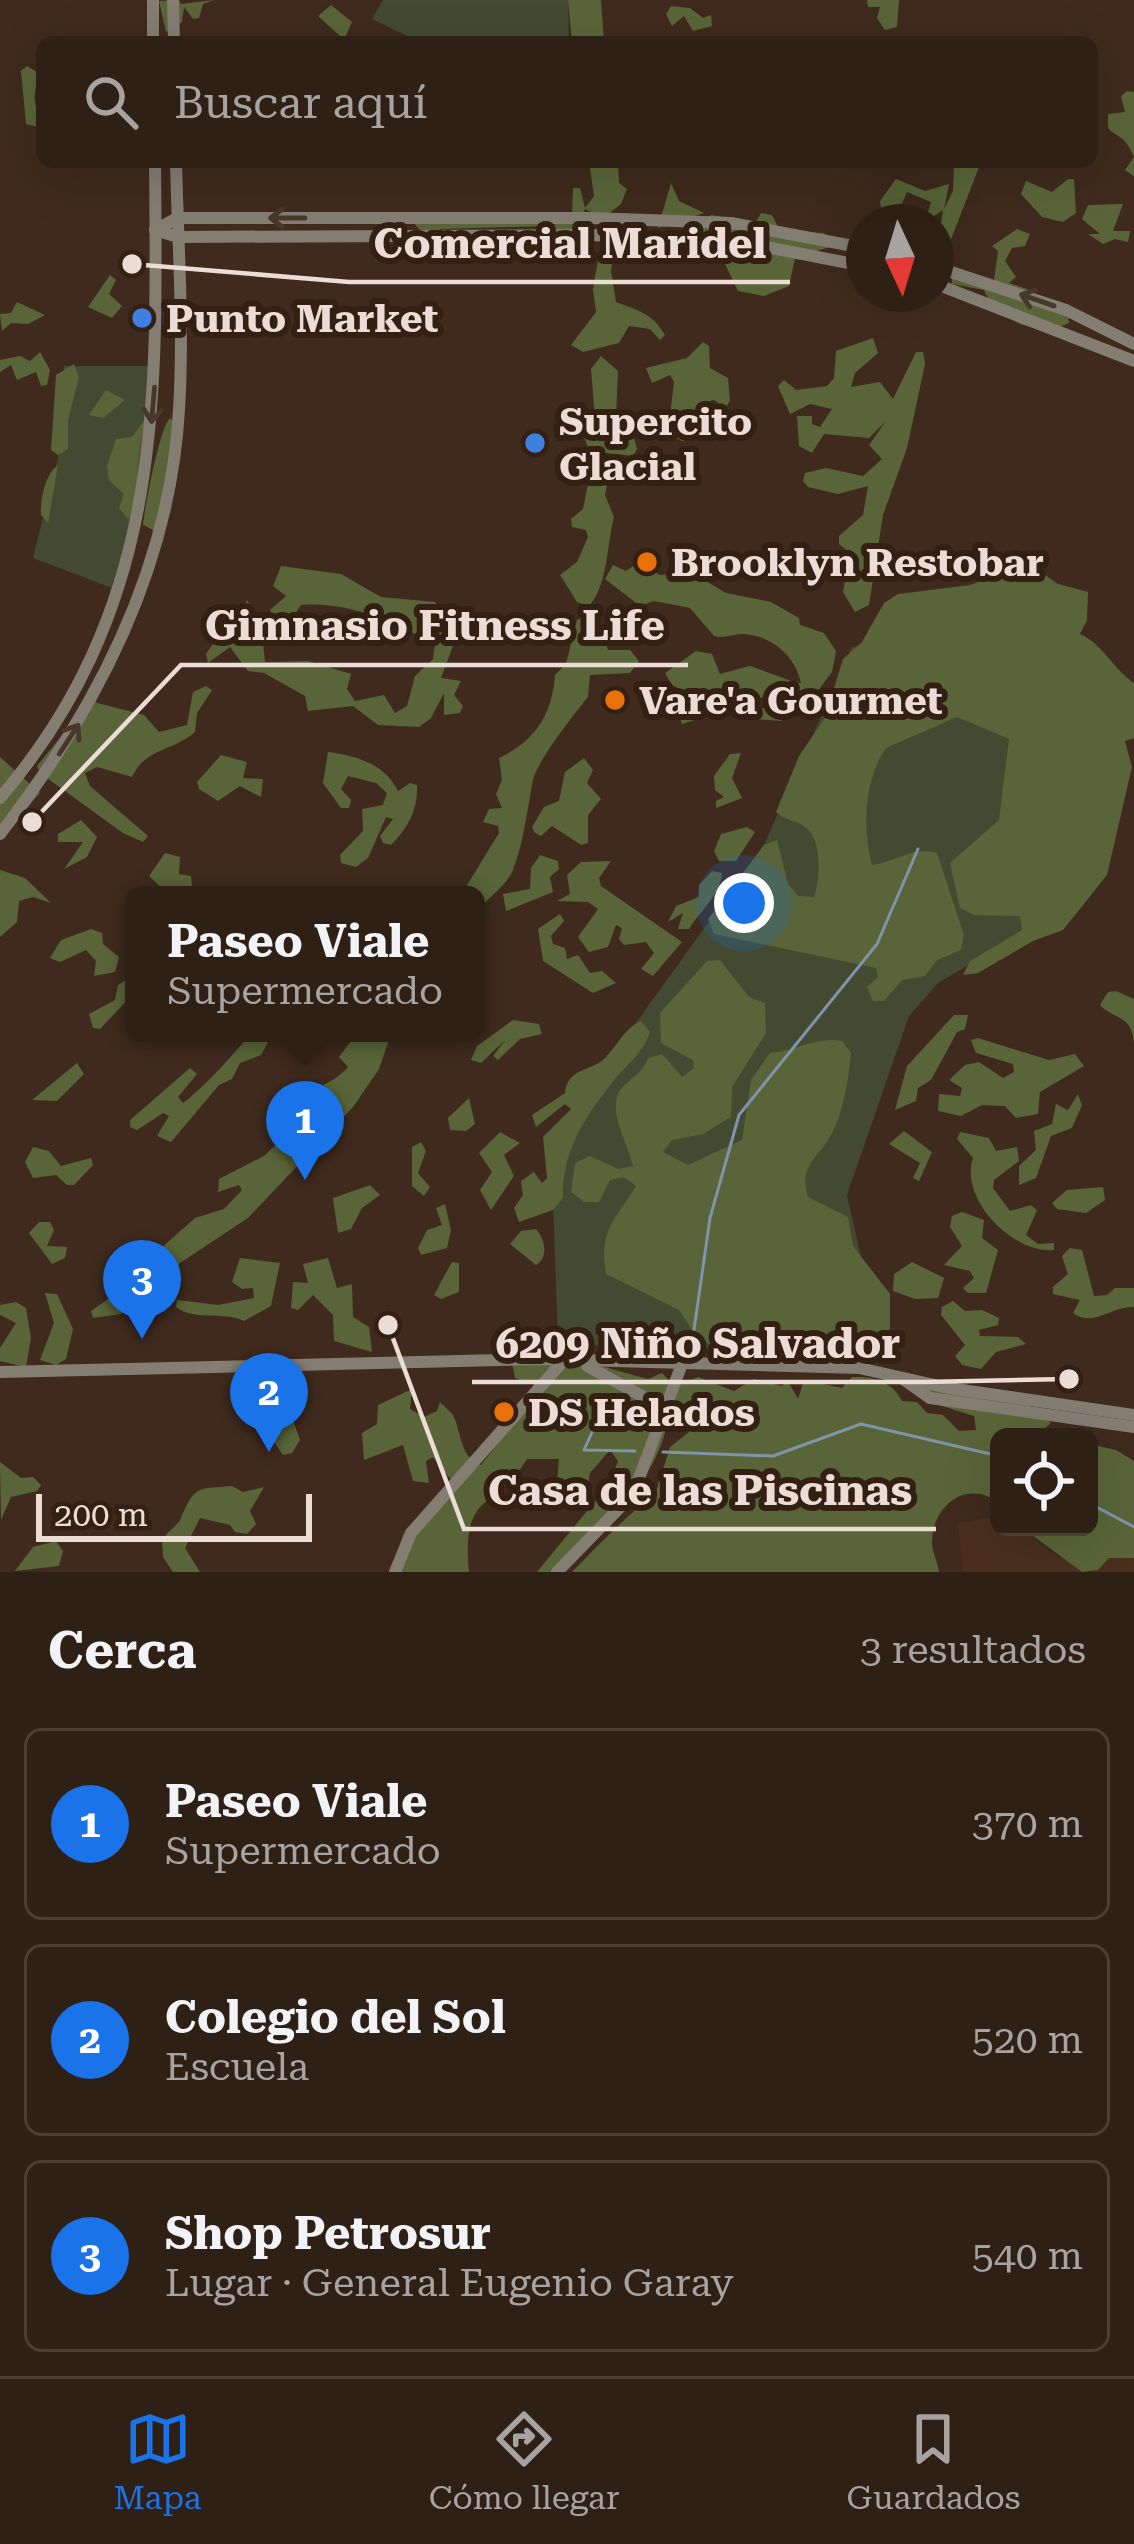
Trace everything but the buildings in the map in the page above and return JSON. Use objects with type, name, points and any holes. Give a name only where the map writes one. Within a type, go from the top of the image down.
[{"type":"street","points":[[152,0],[153,36]]},
{"type":"street","points":[[173,0],[174,36]]},
{"type":"street","points":[[0,798],[26,768],[81,680],[116,599],[136,533],[158,354],[155,168]]},
{"type":"street","points":[[0,834],[98,692],[146,580],[170,479],[179,412],[176,168]]},
{"type":"street","points":[[155,230],[177,218],[683,221],[731,224],[846,245]]},
{"type":"street","points":[[155,230],[178,237],[702,240],[846,263]]},
{"type":"street","points":[[954,273],[1066,310],[1134,344]]},
{"type":"street","points":[[954,291],[1134,361]]},
{"type":"street","points":[[567,1360],[619,1379],[653,1402],[659,1432]]},
{"type":"street","points":[[395,1572],[410,1533],[567,1360]]},
{"type":"street","points":[[0,1372],[567,1360],[859,1369],[1134,1415]]},
{"type":"street","points":[[557,1572],[633,1494],[682,1364]]},
{"type":"street","points":[[901,1377],[930,1398],[1134,1427]]},
{"type":"shaded area","points":[[990,1518],[990,1536],[1031,1536],[1059,1558],[1134,1544],[1134,1572],[963,1572],[958,1523]]},
{"type":"green space","points":[[179,0],[181,4],[214,0],[203,4],[199,18],[193,19],[184,7],[182,22],[166,32],[159,1]]},
{"type":"green space","points":[[383,0],[568,0],[569,36],[407,36],[372,19]]},
{"type":"green space","points":[[568,0],[601,0],[604,36],[571,36]]},
{"type":"green space","points":[[867,0],[899,0],[897,27],[885,30],[877,18],[880,7],[868,7]]},
{"type":"green space","points":[[331,5],[352,22],[346,36],[339,36],[318,16]]},
{"type":"green space","points":[[671,6],[690,8],[703,18],[711,15],[712,26],[693,31],[684,16],[672,26],[666,14]]},
{"type":"green space","points":[[27,66],[36,71],[36,126],[26,124],[21,71]]},
{"type":"green space","points":[[1134,92],[1134,157],[1108,127],[1108,114],[1125,112],[1121,96]]},
{"type":"green space","points":[[590,168],[618,168],[619,183],[627,189],[621,204],[603,218],[585,209],[575,230],[554,232],[553,226],[572,212],[573,188],[580,188],[585,208],[594,196]]},
{"type":"green space","points":[[954,168],[979,168],[954,232],[954,204],[946,204],[953,191]]},
{"type":"green space","points":[[896,179],[925,191],[949,184],[945,204],[930,204],[907,192],[902,204],[880,204]]},
{"type":"green space","points":[[1074,179],[1076,213],[1063,222],[1042,217],[1021,194],[1026,181],[1052,192]]},
{"type":"green space","points":[[671,183],[679,201],[704,213],[658,228]]},
{"type":"green space","points":[[1123,204],[1113,231],[1130,231],[1128,242],[1115,239],[1103,244],[1088,234],[1100,234],[1082,219],[1088,205]]},
{"type":"green space","points":[[761,213],[772,215],[780,231],[824,233],[836,245],[795,258],[789,286],[764,296],[738,291],[715,243],[692,238],[687,229],[711,215],[756,222]]},
{"type":"green space","points":[[547,221],[551,226],[441,229],[426,238],[414,223]]},
{"type":"green space","points":[[1017,229],[1030,234],[1025,246],[1012,248],[1005,261],[1016,277],[1009,283],[1068,316],[1069,323],[1045,329],[1019,323],[998,310],[984,290],[954,284],[954,277],[994,280],[998,251],[992,246]]},
{"type":"green space","points":[[601,243],[614,248],[611,271],[616,302],[650,317],[665,335],[660,340],[650,329],[629,326],[619,343],[583,352],[571,345],[596,312],[593,289]]},
{"type":"green space","points":[[110,275],[116,280],[109,294],[122,306],[112,318],[88,307]]},
{"type":"green space","points":[[17,302],[45,315],[28,324],[11,323],[2,331],[0,314],[11,313]]},
{"type":"green space","points":[[873,338],[878,353],[855,373],[851,387],[880,382],[893,399],[916,352],[923,352],[925,364],[907,448],[883,515],[869,605],[855,612],[843,592],[850,553],[839,544],[839,536],[863,515],[868,486],[838,494],[808,487],[803,481],[805,473],[826,468],[863,476],[882,459],[869,445],[886,421],[869,438],[824,434],[812,453],[799,446],[797,416],[812,416],[812,424],[820,427],[832,409],[810,404],[790,414],[778,386],[784,380],[796,390],[827,386],[834,378],[836,351]]},
{"type":"green space","points":[[703,342],[709,346],[710,368],[728,378],[730,401],[725,408],[714,400],[706,402],[695,439],[682,441],[668,433],[674,382],[670,375],[652,383],[646,368],[687,358]]},
{"type":"green space","points":[[40,352],[50,370],[47,385],[41,386],[36,372],[17,380],[11,365],[0,372],[0,360],[20,356],[30,361]]},
{"type":"green space","points":[[601,356],[618,371],[616,418],[633,434],[637,449],[633,456],[589,451],[584,436],[595,418],[591,369]]},
{"type":"green space","points":[[74,364],[79,377],[68,420],[68,449],[58,455],[51,450],[56,375]]},
{"type":"green space","points":[[64,366],[151,366],[132,534],[112,588],[33,558],[58,458]]},
{"type":"green space","points":[[106,390],[125,400],[103,418],[89,415]]},
{"type":"green space","points":[[170,418],[179,427],[155,531],[143,525],[144,515]]},
{"type":"green space","points":[[145,419],[138,473],[142,502],[128,519],[119,508],[124,494],[109,480],[107,466],[116,439],[132,437]]},
{"type":"green space","points":[[58,465],[48,523],[41,515],[43,495]]},
{"type":"green space","points":[[604,465],[609,475],[605,495],[614,517],[603,575],[589,606],[577,602],[560,575],[577,562],[588,537],[586,530],[572,527],[571,519],[583,509],[590,474]]},
{"type":"green space","points":[[1021,558],[1058,584],[1088,592],[1087,620],[1080,634],[1134,683],[1134,738],[1125,741],[1132,767],[1107,875],[1063,930],[1033,941],[978,973],[963,975],[970,961],[1022,930],[1020,916],[974,915],[960,908],[950,863],[999,820],[1009,739],[957,717],[886,748],[873,775],[866,820],[872,865],[912,853],[937,853],[964,935],[961,950],[937,960],[925,976],[902,980],[884,1001],[873,1001],[867,987],[878,977],[876,968],[714,934],[708,919],[764,845],[777,840],[788,884],[798,896],[814,897],[818,870],[814,840],[804,826],[776,812],[799,756],[825,718],[843,659],[862,642],[884,603],[898,594],[970,585],[1011,570]]},
{"type":"green space","points":[[638,563],[660,575],[691,572],[726,593],[771,602],[799,618],[800,625],[824,633],[836,651],[832,672],[811,700],[799,699],[781,721],[756,719],[754,712],[774,703],[769,698],[710,695],[704,717],[682,724],[677,711],[691,694],[672,685],[665,673],[696,651],[712,654],[720,674],[750,666],[801,683],[789,657],[774,644],[744,634],[714,636],[690,608],[654,601],[640,606],[605,579],[613,565],[626,571]]},
{"type":"green space","points":[[281,566],[341,574],[381,597],[435,602],[459,630],[441,678],[461,681],[454,695],[463,706],[460,713],[444,715],[444,693],[431,718],[419,727],[378,725],[353,706],[308,711],[305,696],[264,673],[248,671],[230,647],[208,663],[206,654],[217,638],[230,633],[247,600],[261,625],[265,662],[308,661],[351,674],[347,689],[355,701],[384,695],[395,713],[407,706],[415,676],[433,659],[435,645],[387,621],[336,606],[301,605],[289,622],[274,617],[270,610],[286,596],[273,586]]},
{"type":"green space","points":[[596,610],[608,650],[630,650],[639,661],[630,673],[590,675],[588,697],[536,772],[513,870],[485,904],[485,886],[467,886],[499,833],[498,826],[483,822],[489,809],[502,808],[496,794],[502,780],[499,758],[523,743],[539,725],[555,675],[566,664],[577,620]]},
{"type":"green space","points":[[1019,627],[1043,921],[938,983],[909,1016],[847,1195],[883,1354],[558,1344],[551,1141],[764,845],[852,647]]},
{"type":"green space","points":[[206,686],[212,690],[197,713],[195,732],[152,755],[132,777],[97,767],[85,773],[90,786],[148,836],[143,842],[123,833],[40,773],[37,766],[90,701],[144,715],[159,732],[187,725],[193,692]]},
{"type":"green space","points":[[328,752],[369,763],[386,774],[398,791],[410,783],[417,785],[414,810],[403,831],[391,845],[383,843],[380,836],[393,819],[386,817],[368,858],[356,867],[341,863],[340,855],[363,831],[362,809],[383,805],[387,793],[376,783],[348,776],[341,789],[351,800],[349,808],[341,808],[323,783]]},
{"type":"green space","points":[[741,753],[732,778],[742,798],[716,808],[716,801],[724,797],[715,790],[714,776],[730,754]]},
{"type":"green space","points":[[221,755],[247,762],[243,778],[263,779],[261,797],[240,786],[218,801],[199,789],[197,782]]},
{"type":"green space","points":[[0,757],[40,793],[0,838]]},
{"type":"green space","points":[[584,758],[593,770],[587,783],[601,799],[588,815],[588,843],[581,845],[552,826],[541,836],[535,833],[532,827],[544,807],[559,801],[565,772]]},
{"type":"green space","points":[[81,820],[97,837],[87,857],[64,869],[83,842],[58,842],[58,834]]},
{"type":"green space","points":[[747,827],[755,832],[736,861],[719,861],[714,851],[721,834]]},
{"type":"green space","points":[[165,853],[180,857],[179,874],[191,876],[192,886],[160,886],[149,876]]},
{"type":"green space","points":[[540,855],[558,861],[559,869],[550,877],[553,892],[506,911],[503,894],[530,889],[531,868]]},
{"type":"green space","points":[[611,861],[599,878],[601,886],[682,942],[653,976],[641,969],[654,953],[646,942],[624,945],[619,939],[622,928],[616,925],[608,947],[589,952],[578,937],[598,909],[588,902],[557,901],[570,894],[567,875],[581,862]]},
{"type":"green space","points":[[0,870],[25,878],[51,903],[33,897],[19,901],[17,922],[0,937]]},
{"type":"green space","points":[[712,871],[722,873],[718,888],[689,929],[678,929],[683,913],[668,922],[676,906],[699,897],[699,885]]},
{"type":"green space","points":[[560,914],[564,921],[551,936],[553,944],[565,948],[567,959],[578,955],[590,973],[602,971],[616,983],[593,993],[543,961],[538,929]]},
{"type":"green space","points":[[91,929],[102,933],[103,944],[119,957],[115,972],[94,976],[96,961],[86,950],[60,962],[50,958],[61,940]]},
{"type":"green space","points":[[720,960],[749,997],[765,1003],[766,1033],[732,1087],[731,1117],[703,1134],[672,1140],[663,1152],[688,1165],[742,1140],[751,1080],[770,1053],[824,1040],[842,1041],[851,1053],[843,1102],[829,1139],[808,1168],[806,1185],[808,1197],[848,1217],[853,1246],[890,1294],[890,1341],[883,1354],[852,1359],[723,1352],[696,1336],[679,1310],[606,1274],[607,1236],[636,1186],[624,1177],[610,1180],[599,1202],[584,1202],[571,1192],[575,1163],[590,1156],[618,1169],[633,1166],[617,1115],[617,1096],[648,1058],[662,1054],[682,1077],[694,1068],[693,1060],[661,1043],[660,1013],[707,961]]},
{"type":"green space","points":[[125,981],[125,1003],[100,1029],[93,1028],[89,1014],[115,1000],[118,985]]},
{"type":"green space","points":[[1108,992],[1134,999],[1134,1042],[1126,1022],[1100,1005]]},
{"type":"green space","points":[[954,1015],[968,1015],[965,1029],[957,1032],[931,1080],[918,1088],[916,1101],[895,1110],[907,1066]]},
{"type":"green space","points":[[513,1020],[539,1024],[542,1034],[520,1039],[498,1060],[493,1056],[505,1040],[481,1063],[471,1060],[485,1040]]},
{"type":"green space","points":[[641,1021],[650,1032],[582,1125],[566,1167],[563,1198],[553,1210],[519,1222],[514,1208],[523,1195],[521,1181],[534,1172],[542,1183],[547,1178],[543,1137],[571,1109],[565,1104],[536,1127],[532,1115],[565,1093],[576,1074],[601,1062]]},
{"type":"green space","points":[[978,1038],[1049,1060],[1075,1054],[1084,1066],[1040,1092],[1038,1114],[1016,1118],[1005,1106],[982,1105],[961,1116],[938,1111],[939,1094],[960,1096],[962,1088],[949,1080],[965,1065],[979,1062],[1003,1078],[1014,1072],[1013,1064],[976,1053],[971,1040]]},
{"type":"green space","points":[[243,1042],[268,1042],[261,1055],[240,1063],[232,1079],[219,1085],[171,1142],[157,1136],[169,1116],[163,1113],[137,1130],[130,1127],[130,1120],[190,1068],[197,1074],[178,1097],[183,1103]]},
{"type":"green space","points":[[350,1042],[388,1042],[379,1069],[353,1107],[248,1218],[174,1267],[121,1314],[93,1318],[91,1311],[111,1297],[121,1276],[142,1265],[195,1218],[224,1209],[242,1190],[239,1185],[218,1192],[219,1179],[264,1156],[293,1128],[306,1095],[348,1067],[339,1057]]},
{"type":"green space","points":[[77,1063],[84,1074],[57,1101],[32,1100]]},
{"type":"green space","points":[[1078,1094],[1082,1105],[1072,1128],[1051,1136],[1036,1178],[1019,1185],[1019,1166],[1036,1150],[1034,1131],[1052,1124],[1056,1104],[1068,1110]]},
{"type":"green space","points":[[469,1098],[475,1124],[466,1131],[450,1130],[448,1118]]},
{"type":"green space","points":[[904,1131],[932,1152],[919,1181],[913,1178],[920,1163],[889,1144]]},
{"type":"green space","points":[[500,1132],[520,1143],[504,1155],[514,1176],[491,1210],[480,1190],[492,1172],[479,1153]]},
{"type":"green space","points":[[960,1132],[989,1138],[996,1151],[1017,1147],[1019,1161],[994,1180],[993,1188],[1010,1211],[1031,1205],[1037,1210],[1026,1235],[1038,1244],[1054,1243],[1054,1250],[1022,1243],[993,1221],[974,1190],[973,1158],[957,1139]]},
{"type":"green space","points":[[421,1142],[426,1151],[418,1173],[430,1187],[424,1196],[412,1186],[412,1147]]},
{"type":"green space","points":[[33,1147],[49,1151],[61,1166],[91,1158],[93,1165],[74,1185],[56,1175],[33,1178],[25,1162]]},
{"type":"green space","points":[[370,1185],[380,1195],[362,1208],[351,1229],[338,1233],[333,1198]]},
{"type":"green space","points":[[1103,1187],[1105,1200],[1086,1213],[1057,1209],[1052,1203],[1067,1190]]},
{"type":"green space","points":[[445,1204],[451,1230],[447,1248],[421,1255],[418,1248],[427,1230],[442,1225],[436,1208]]},
{"type":"green space","points":[[962,1212],[984,1220],[982,1238],[998,1250],[986,1293],[968,1293],[963,1288],[974,1278],[970,1271],[944,1265],[962,1246],[950,1227],[952,1216]]},
{"type":"green space","points":[[39,1222],[50,1222],[54,1230],[47,1246],[67,1247],[65,1258],[52,1264],[29,1233]]},
{"type":"green space","points":[[536,1229],[544,1248],[536,1265],[510,1244],[521,1231]]},
{"type":"green space","points":[[1070,1248],[1082,1250],[1094,1296],[1107,1295],[1115,1288],[1134,1288],[1134,1307],[1088,1318],[1073,1313],[1080,1300],[1053,1294],[1053,1287],[1068,1274],[1062,1256]]},
{"type":"green space","points":[[240,1258],[280,1263],[271,1306],[244,1321],[191,1314],[176,1307],[177,1300],[218,1305],[254,1298],[253,1288],[242,1289],[232,1282]]},
{"type":"green space","points":[[328,1258],[337,1288],[352,1284],[353,1317],[369,1327],[372,1352],[334,1341],[333,1315],[313,1295],[298,1310],[291,1308],[293,1282],[308,1283],[303,1264]]},
{"type":"green space","points":[[452,1262],[459,1263],[459,1292],[441,1299],[434,1295]]},
{"type":"green space","points":[[912,1262],[944,1278],[938,1298],[915,1299],[893,1291],[894,1274]]},
{"type":"green space","points":[[45,1293],[57,1294],[73,1329],[66,1359],[56,1365],[40,1360],[54,1323]]},
{"type":"green space","points":[[953,1301],[965,1311],[982,1310],[999,1318],[998,1325],[979,1330],[980,1336],[1018,1337],[1026,1344],[996,1352],[981,1369],[962,1365],[955,1356],[965,1345],[941,1315],[942,1307]]},
{"type":"green space","points":[[16,1302],[26,1308],[31,1338],[26,1367],[0,1361],[0,1348],[16,1323],[0,1315],[0,1305]]},
{"type":"green space","points":[[539,1349],[648,1379],[662,1373],[675,1387],[698,1377],[734,1391],[754,1379],[782,1386],[788,1381],[798,1399],[804,1380],[842,1388],[852,1377],[874,1379],[887,1384],[902,1401],[917,1402],[927,1413],[943,1415],[959,1431],[976,1430],[974,1416],[923,1400],[927,1388],[1021,1399],[1051,1423],[1045,1428],[990,1428],[990,1498],[964,1495],[938,1517],[932,1543],[939,1572],[572,1572],[655,1495],[670,1447],[689,1432],[690,1425],[670,1402],[666,1428],[646,1475],[614,1516],[558,1572],[537,1572],[610,1483],[618,1461],[610,1450],[590,1473],[586,1496],[571,1505],[555,1503],[559,1459],[527,1459],[475,1514],[468,1545],[469,1572],[393,1572],[403,1535],[452,1481],[433,1457],[426,1461],[429,1483],[413,1481],[403,1445],[364,1460],[362,1433],[377,1424],[378,1405],[412,1389],[410,1409],[424,1417],[437,1411],[440,1402],[454,1417],[466,1451],[481,1465],[521,1414],[540,1401],[537,1386],[515,1378],[512,1363]]},
{"type":"green space","points":[[290,1412],[300,1440],[292,1453],[283,1455],[274,1442],[279,1415]]},
{"type":"green space","points":[[1098,1446],[1134,1461],[1134,1558],[1109,1558],[1098,1570],[1082,1572],[1033,1536],[1098,1536]]},
{"type":"green space","points":[[0,1462],[21,1478],[33,1477],[41,1485],[37,1491],[11,1497],[1,1520]]},
{"type":"green space","points":[[232,1486],[243,1492],[264,1487],[250,1511],[256,1524],[247,1534],[200,1518],[185,1548],[200,1572],[173,1572],[163,1557],[164,1537],[180,1521],[194,1494]]},
{"type":"green space","points":[[56,1541],[63,1551],[59,1566],[15,1571],[33,1547]]},
{"type":"waterway","points":[[692,1344],[710,1218],[739,1115],[877,944],[918,849]]},
{"type":"waterway","points":[[607,1399],[584,1450],[635,1451]]},
{"type":"waterway","points":[[663,1452],[773,1456],[861,1424],[990,1454]]},
{"type":"waterway","points":[[1098,1508],[1134,1527]]},
{"type":"place","name":"Comercial Maridel","points":[[132,264]]},
{"type":"place","name":"Punto Market","points":[[142,318]]},
{"type":"place","name":"Supercito Glacial","points":[[535,443]]},
{"type":"place","name":"Brooklyn Restobar","points":[[647,562]]},
{"type":"place","name":"Vare'a Gourmet","points":[[615,700]]},
{"type":"place","name":"Gimnasio Fitness Life","points":[[32,822]]},
{"type":"place","name":"Paseo Viale","points":[[305,1180]]},
{"type":"place","name":"Casa de las Piscinas","points":[[388,1325]]},
{"type":"place","name":"Shop Petrosur","points":[[142,1339]]},
{"type":"place","name":"6209 Niño Salvador","points":[[1069,1379]]},
{"type":"place","name":"DS Helados","points":[[504,1412]]},
{"type":"place","name":"Colegio del Sol","points":[[269,1452]]}]
